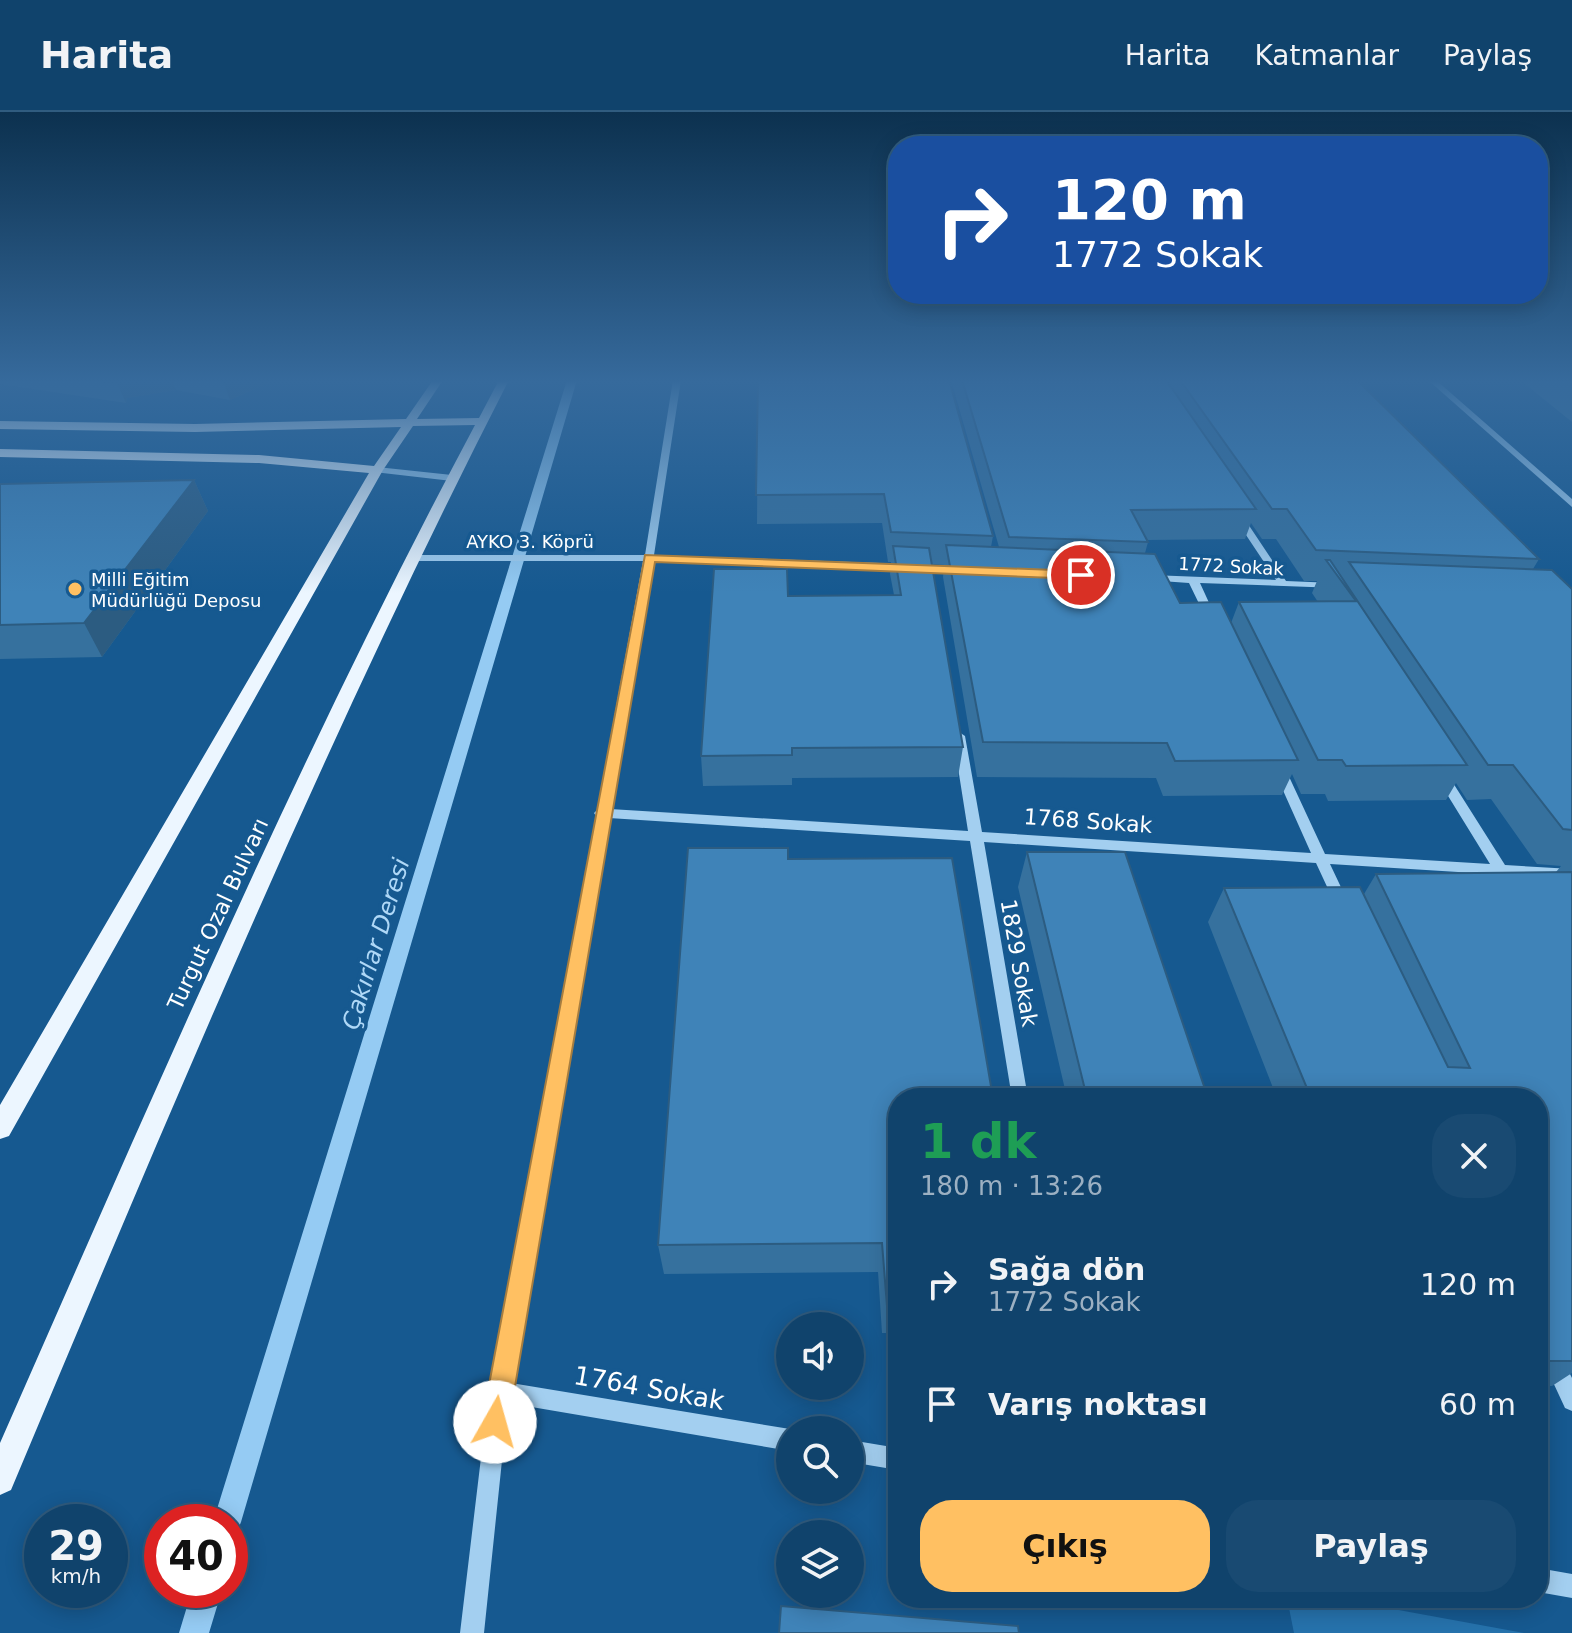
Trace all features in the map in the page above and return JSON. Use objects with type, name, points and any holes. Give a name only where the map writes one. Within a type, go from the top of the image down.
[{"type":"main road","points":[[0,1128],[390,451]]},
{"type":"main road","name":"Turgut Ozal Bulvarı","points":[[0,1479],[207,997],[411,558],[467,451]]},
{"type":"main road","points":[[0,453],[259,459],[377,470]]},
{"type":"street","points":[[472,1633],[499,1391],[666,451]]},
{"type":"street","points":[[1512,451],[1572,504]]},
{"type":"street","points":[[377,470],[452,478]]},
{"type":"street","points":[[1233,508],[1283,584]]},
{"type":"street","name":"AYKO 3. Köprü","points":[[411,558],[649,558]]},
{"type":"street","points":[[649,558],[971,570]]},
{"type":"street","points":[[933,568],[935,584]]},
{"type":"street","name":"1772 Sokak","points":[[1133,577],[1352,587]]},
{"type":"street","points":[[1193,580],[1219,636]]},
{"type":"street","points":[[1320,585],[1329,598]]},
{"type":"street","name":"1829 Sokak","points":[[957,725],[1018,1088]]},
{"type":"street","points":[[1270,748],[1347,916]]},
{"type":"street","points":[[1435,766],[1501,870]]},
{"type":"street","name":"1768 Sokak","points":[[601,813],[1572,874]]},
{"type":"street","points":[[1548,1349],[1572,1401]]},
{"type":"street","name":"1764 Sokak","points":[[499,1391],[776,1438]]},
{"type":"street","points":[[864,1453],[888,1457]]},
{"type":"street","points":[[1548,1582],[1572,1586]]},
{"type":"shaded area","points":[[1289,1608],[1388,1608],[1524,1633],[1294,1633]]},
{"type":"building","points":[[757,451],[969,451],[993,536],[891,532],[884,494],[756,495]]},
{"type":"building","points":[[983,451],[1216,451],[1256,509],[1131,510],[1148,542],[1009,537]]},
{"type":"building","points":[[1231,451],[1429,451],[1539,559],[1316,550],[1287,509],[1272,509]]},
{"type":"building","name":"Milli Eğitim Müdürlüğü Deposu","points":[[194,480],[84,623],[0,625],[0,484]]},
{"type":"building","points":[[946,545],[1155,554],[1180,603],[1221,602],[1298,760],[1175,761],[1167,743],[983,742]]},
{"type":"building","points":[[893,546],[929,548],[963,747],[792,748],[792,755],[701,756],[714,569],[787,569],[788,596],[901,595]]},
{"type":"building","points":[[1326,560],[1330,560],[1467,765],[1346,766],[1342,760],[1318,760],[1239,602],[1356,601]]},
{"type":"building","points":[[1349,562],[1552,570],[1572,589],[1572,830],[1563,829],[1513,765],[1488,765]]},
{"type":"building","points":[[688,848],[788,848],[788,859],[952,858],[991,1088],[888,1088],[888,1306],[882,1243],[658,1245]]},
{"type":"building","points":[[1027,852],[1125,852],[1205,1088],[1085,1088]]},
{"type":"building","points":[[1572,872],[1572,1361],[1548,1361],[1548,1088],[1307,1088],[1224,888],[1360,887],[1448,1067],[1470,1068],[1376,874]]},
{"type":"building","points":[[781,1608],[805,1608],[1018,1626],[1019,1633],[779,1633]]},
{"type":"waterway","name":"Çakırlar Deresi","points":[[232,1504],[551,451]]},
{"type":"waterway","name":"Çakırlar Deresi","points":[[194,1633],[202,1608]]},
{"type":"place","name":"Milli Eğitim Müdürlüğü Deposu","points":[[75,589]]},
{"type":"route","points":[[495,1422],[601,813],[649,558],[1081,575]]}]
